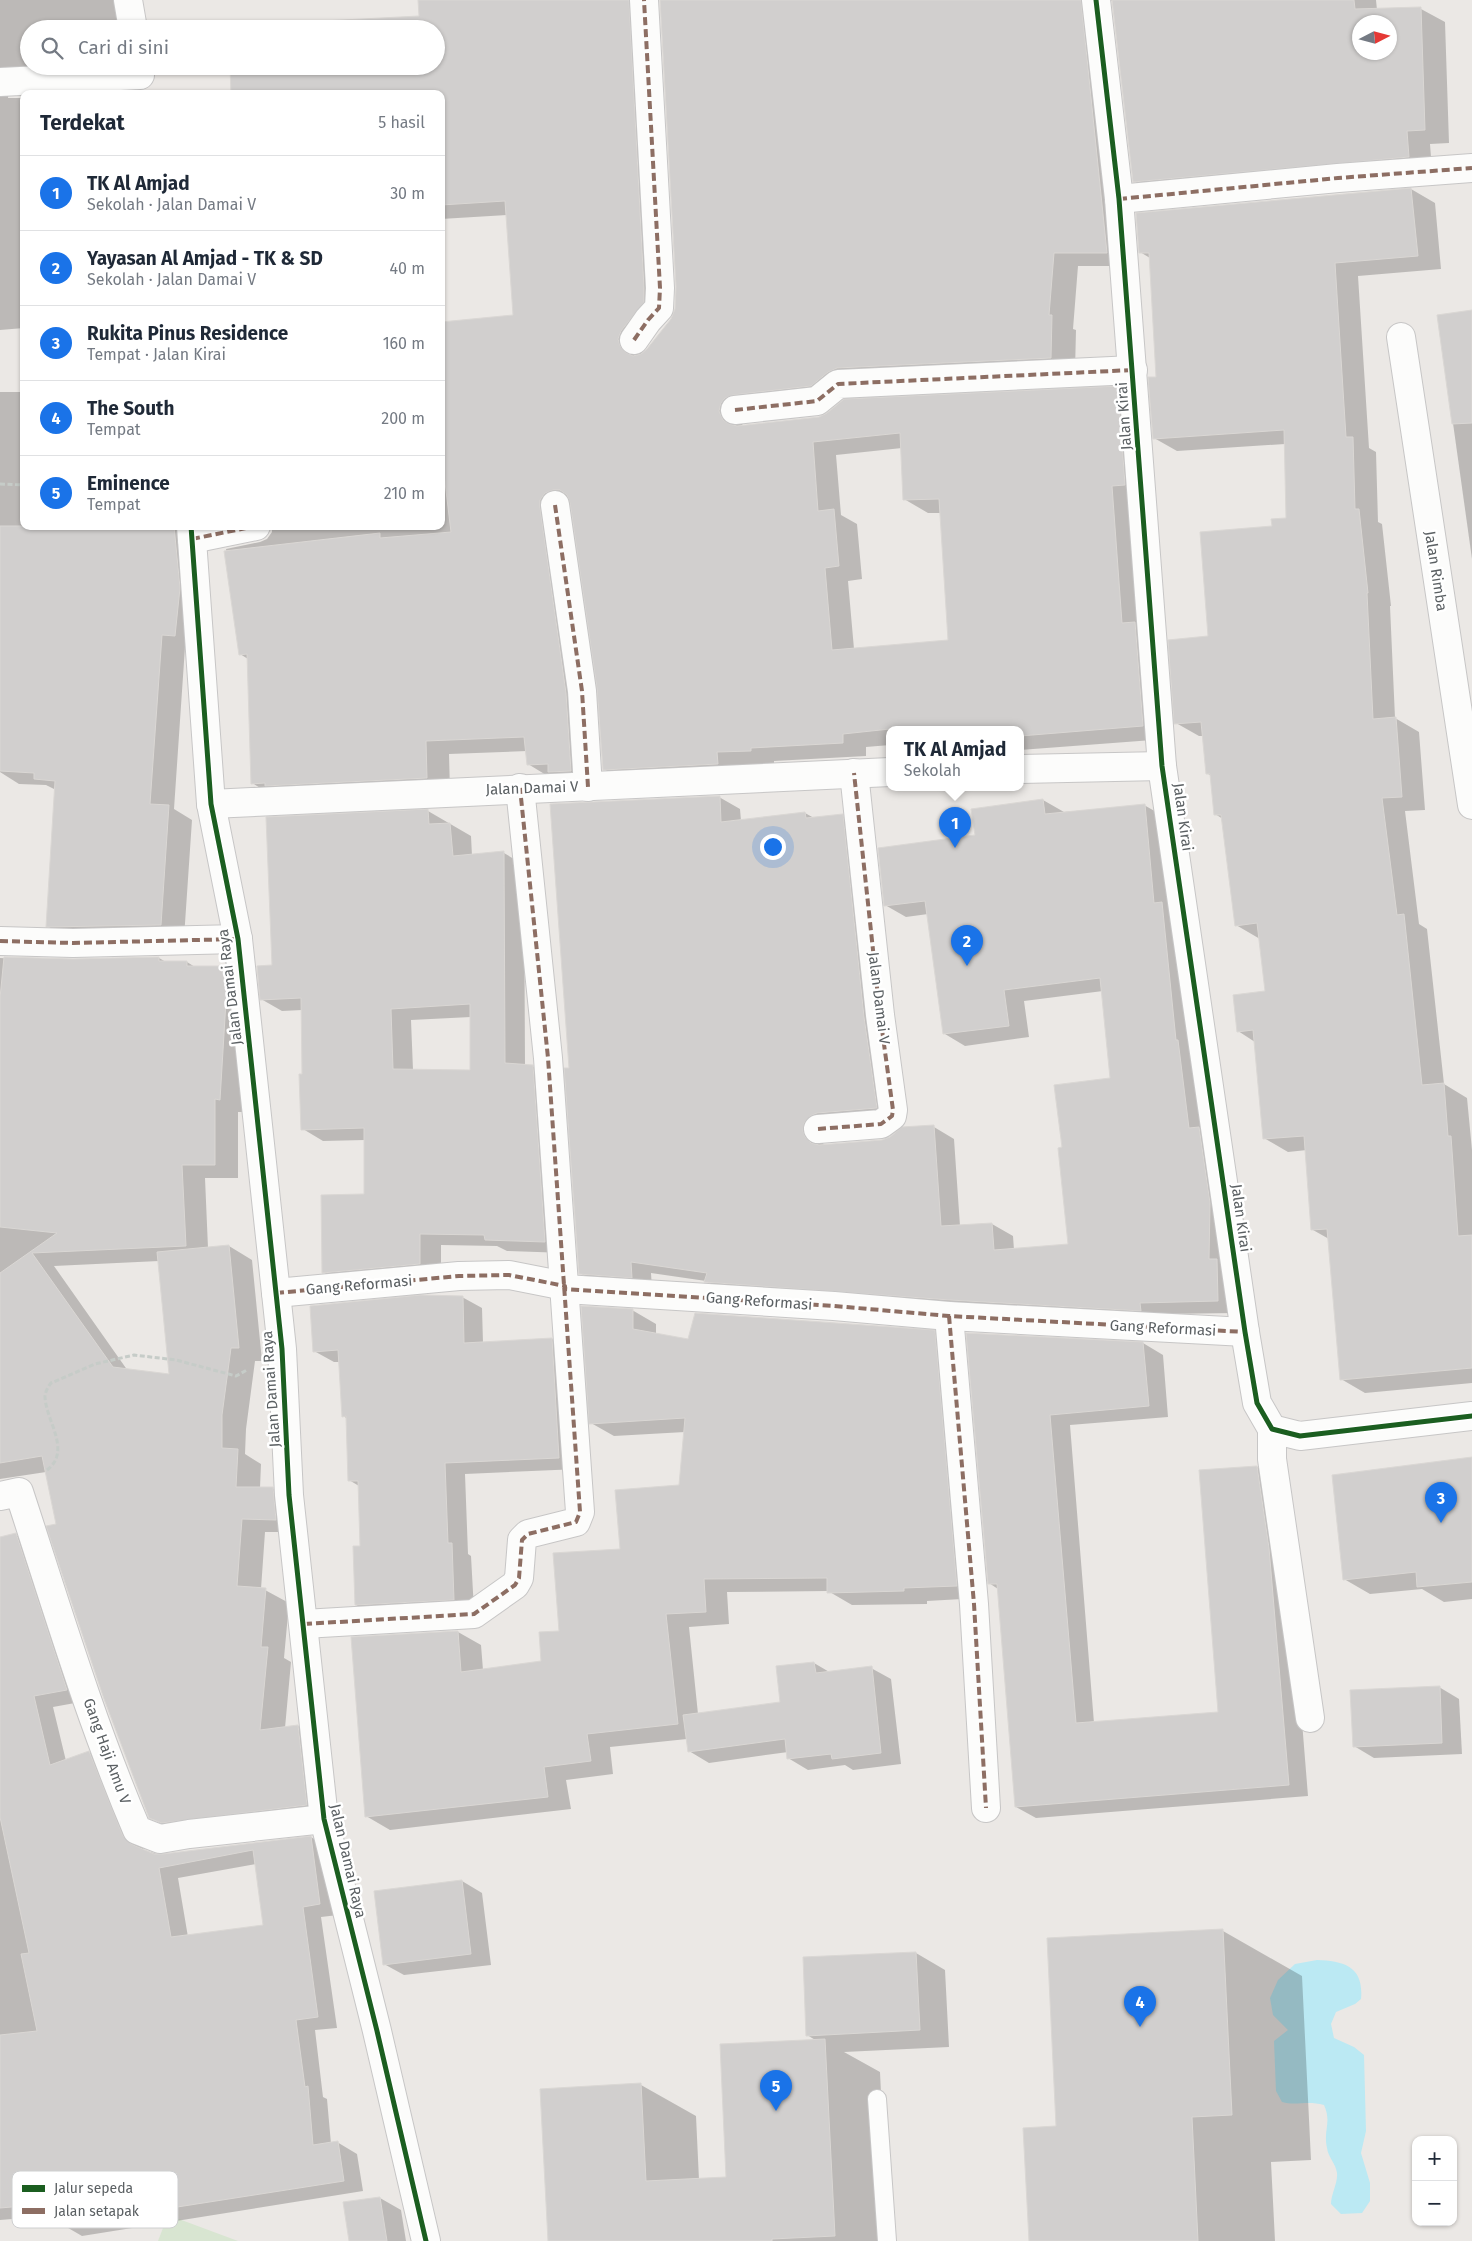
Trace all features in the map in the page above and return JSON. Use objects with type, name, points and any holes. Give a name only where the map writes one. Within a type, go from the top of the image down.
[{"type":"street","points":[[128,0],[131,20]]},
{"type":"street","points":[[634,340],[659,308],[660,302],[644,0]]},
{"type":"street","name":"Jalan Kirai","points":[[1096,0],[1119,199],[1162,766],[1245,1332],[1257,1403],[1272,1429]]},
{"type":"street","points":[[0,82],[140,78]]},
{"type":"street","points":[[1119,199],[1338,178],[1472,168]]},
{"type":"street","name":"Jalan Rimba","points":[[1401,337],[1472,805]]},
{"type":"street","points":[[735,410],[817,402],[838,384],[1133,370]]},
{"type":"street","points":[[555,505],[582,691],[588,787]]},
{"type":"street","points":[[192,532],[213,530]]},
{"type":"street","name":"Jalan Damai Raya","points":[[192,532],[211,804],[238,939],[282,1349],[289,1495],[324,1820],[377,2031],[426,2241]]},
{"type":"street","points":[[1024,769],[1162,766]]},
{"type":"street","name":"Jalan Damai V","points":[[818,1129],[881,1124],[892,1116],[893,1110],[880,1015],[854,772]]},
{"type":"street","name":"Jalan Damai V","points":[[211,804],[520,788],[588,787],[854,772],[886,772]]},
{"type":"street","points":[[304,1624],[474,1614],[516,1585],[519,1578],[522,1540],[528,1534],[576,1522],[580,1512],[548,1058],[520,788]]},
{"type":"street","points":[[0,941],[73,943],[238,939]]},
{"type":"street","name":"Gang Reformasi","points":[[276,1293],[458,1276],[509,1275],[565,1286],[566,1289],[834,1306],[949,1316],[1245,1332]]},
{"type":"street","points":[[949,1316],[973,1594],[986,1808]]},
{"type":"street","points":[[1310,1718],[1272,1459],[1272,1429],[1300,1436],[1472,1416]]},
{"type":"street","name":"Gang Haji Amu V","points":[[9,1494],[115,1778],[137,1830],[160,1839],[189,1834],[324,1820]]},
{"type":"lane","points":[[878,2099],[887,2241]]},
{"type":"path","points":[[0,484],[20,485]]},
{"type":"path","points":[[9,1494],[50,1468],[56,1460],[58,1449],[45,1398],[51,1383],[95,1364],[134,1355],[176,1360],[236,1376],[282,1349]]},
{"type":"green space","points":[[178,2219],[238,2241],[158,2241],[163,2228],[178,2228]]},
{"type":"water","points":[[1317,1960],[1336,1962],[1351,1968],[1356,1973],[1361,1988],[1361,1999],[1355,2004],[1336,2012],[1331,2024],[1334,2038],[1354,2047],[1364,2055],[1366,2131],[1361,2153],[1370,2183],[1370,2201],[1362,2213],[1341,2214],[1331,2204],[1337,2173],[1327,2148],[1327,2117],[1324,2105],[1282,2102],[1276,2091],[1274,2041],[1288,2030],[1273,2015],[1270,1998],[1278,1980],[1295,1964]]},
{"type":"building","points":[[418,0],[629,0],[644,302],[621,331],[618,339],[620,346],[625,352],[633,356],[641,354],[647,349],[671,319],[675,309],[676,287],[660,0],[1081,0],[1107,253],[1054,253],[1049,315],[1052,315],[1051,358],[837,368],[828,372],[811,386],[733,395],[725,398],[721,403],[719,411],[723,420],[737,426],[819,417],[844,399],[1118,386],[1125,485],[1112,486],[1122,623],[1135,622],[1143,726],[1024,736],[1024,726],[886,726],[886,729],[843,734],[843,743],[751,748],[751,751],[717,752],[718,764],[603,770],[597,689],[570,503],[567,495],[560,490],[553,490],[545,493],[540,500],[540,507],[566,693],[571,771],[548,772],[548,764],[527,765],[524,737],[426,741],[427,778],[265,786],[265,783],[251,784],[247,654],[239,655],[224,551],[380,533],[380,538],[451,532],[445,482],[445,322],[513,315],[505,201],[445,205],[445,90],[231,90],[230,75],[445,75],[445,20],[343,20],[419,16]],"holes":[[[900,433],[903,500],[939,499],[948,640],[832,650],[825,568],[839,566],[834,509],[818,511],[813,442]]]},
{"type":"building","points":[[1112,0],[1354,0],[1355,9],[1421,7],[1425,130],[1407,131],[1409,157],[1133,182]]},
{"type":"building","points":[[1411,188],[1418,256],[1335,263],[1346,437],[1353,437],[1355,509],[1359,509],[1368,593],[1373,719],[1396,717],[1402,797],[1382,798],[1397,915],[1404,914],[1422,1085],[1444,1083],[1448,1136],[1451,1136],[1458,1236],[1472,1235],[1472,1368],[1340,1380],[1327,1229],[1311,1230],[1304,1136],[1263,1139],[1253,1030],[1237,1032],[1233,995],[1265,991],[1257,923],[1235,926],[1221,815],[1214,815],[1210,774],[1206,774],[1201,722],[1174,724],[1168,640],[1208,636],[1200,532],[1272,526],[1271,519],[1286,518],[1284,430],[1153,439],[1148,377],[1156,377],[1149,253],[1139,253],[1136,213]]},
{"type":"building","points":[[1472,310],[1472,423],[1452,424],[1437,315]]},
{"type":"building","points":[[0,526],[20,526],[20,530],[174,530],[180,588],[175,636],[162,635],[150,804],[169,805],[161,925],[46,927],[55,781],[34,779],[34,773],[0,771]]},
{"type":"building","points":[[720,796],[721,822],[805,812],[806,818],[843,814],[864,1017],[877,1108],[817,1113],[810,1116],[804,1123],[803,1131],[805,1137],[811,1143],[819,1145],[882,1140],[890,1137],[902,1127],[934,1125],[941,1226],[992,1223],[994,1250],[1068,1244],[1058,1148],[1062,1147],[1054,1085],[1110,1078],[1100,978],[1004,990],[1009,1026],[943,1034],[925,901],[884,906],[878,848],[975,835],[971,809],[1043,799],[1045,814],[1145,804],[1154,903],[1162,902],[1176,1040],[1178,1040],[1189,1128],[1199,1127],[1210,1203],[1209,1259],[1217,1259],[1218,1301],[1140,1303],[1141,1311],[950,1300],[704,1282],[707,1273],[631,1262],[632,1278],[579,1274],[564,1068],[569,1068],[550,804]]},
{"type":"building","points":[[428,809],[429,824],[450,823],[453,856],[504,851],[505,1063],[533,1065],[545,1242],[485,1240],[484,1235],[420,1234],[420,1264],[322,1273],[321,1195],[364,1194],[364,1128],[301,1130],[299,1074],[302,1074],[301,998],[260,1000],[257,966],[272,965],[266,817]],"holes":[[[470,1004],[470,1070],[393,1069],[391,1009]]]},
{"type":"building","points":[[4,957],[73,959],[159,957],[159,961],[187,961],[187,966],[225,966],[229,1001],[226,1001],[220,1100],[215,1099],[215,1165],[182,1165],[186,1246],[32,1253],[113,1367],[169,1374],[157,1252],[229,1245],[239,1348],[231,1348],[222,1415],[222,1448],[238,1449],[236,1487],[273,1487],[276,1520],[242,1519],[237,1586],[266,1588],[261,1647],[268,1647],[260,1730],[298,1725],[307,1805],[162,1823],[149,1818],[104,1699],[46,1526],[56,1524],[42,1456],[0,1463],[0,1273],[57,1233],[0,1227],[0,998]]},
{"type":"building","points":[[420,1295],[463,1296],[464,1343],[552,1338],[559,1458],[445,1463],[448,1543],[452,1543],[454,1600],[355,1605],[353,1546],[360,1546],[358,1481],[348,1481],[346,1416],[342,1417],[338,1350],[313,1352],[310,1306]]},
{"type":"building","points":[[581,1306],[633,1309],[633,1329],[688,1339],[695,1313],[935,1330],[957,1586],[904,1588],[904,1591],[827,1593],[827,1578],[704,1579],[706,1612],[666,1614],[678,1724],[587,1734],[591,1761],[544,1767],[548,1797],[365,1817],[351,1637],[458,1631],[461,1672],[541,1661],[539,1632],[559,1631],[553,1553],[620,1549],[615,1490],[679,1485],[685,1418],[589,1424]]},
{"type":"building","points":[[966,1333],[1143,1342],[1149,1406],[1050,1415],[1076,1723],[1218,1712],[1199,1470],[1257,1466],[1269,1548],[1289,1785],[1015,1807],[997,1584],[988,1584]]},
{"type":"building","points":[[1472,1457],[1472,1582],[1417,1587],[1416,1572],[1343,1580],[1332,1475]]},
{"type":"building","points":[[16,1533],[67,1690],[34,1696],[50,1765],[89,1751],[123,1836],[131,1844],[154,1854],[311,1836],[320,1904],[303,1907],[318,2017],[296,2020],[305,2087],[308,2086],[313,2145],[338,2141],[344,2181],[178,2207],[178,2171],[12,2171],[12,2207],[0,2208],[0,2035],[37,2031],[21,1954],[29,1953],[0,1817],[0,1537]],"holes":[[[253,1850],[263,1925],[171,1937],[159,1868]]]},
{"type":"building","points":[[814,1662],[816,1673],[872,1666],[881,1753],[832,1759],[831,1754],[787,1759],[785,1739],[688,1752],[683,1715],[780,1702],[776,1666]]},
{"type":"building","points":[[1440,1686],[1442,1743],[1353,1747],[1350,1690]]},
{"type":"building","points":[[462,1880],[471,1954],[383,1965],[374,1891]]},
{"type":"building","points":[[1223,1929],[1232,2115],[1192,2117],[1198,2241],[1029,2241],[1023,2128],[1056,2126],[1047,1938]]},
{"type":"building","points":[[916,1952],[920,2030],[806,2036],[803,1957]]},
{"type":"building","points":[[825,2039],[835,2236],[772,2239],[772,2241],[548,2241],[540,2089],[641,2083],[646,2181],[726,2177],[720,2044]]},
{"type":"building","points":[[380,2197],[387,2241],[349,2241],[343,2202]]},
{"type":"marked path","points":[[634,340],[659,308],[660,288],[644,0]]},
{"type":"marked path","points":[[1119,199],[1338,178],[1472,168]]},
{"type":"marked path","points":[[735,410],[817,401],[838,384],[1133,370]]},
{"type":"marked path","points":[[555,505],[582,691],[588,787]]},
{"type":"marked path","points":[[192,539],[236,530]]},
{"type":"marked path","points":[[818,1129],[881,1124],[892,1116],[893,1110],[880,1015],[854,773]]},
{"type":"marked path","points":[[304,1624],[474,1614],[515,1585],[519,1578],[522,1540],[528,1534],[576,1522],[580,1512],[548,1058],[520,788]]},
{"type":"marked path","points":[[0,941],[73,943],[238,939]]},
{"type":"marked path","points":[[276,1293],[459,1276],[509,1275],[565,1286],[565,1289],[834,1306],[949,1316],[1245,1332]]},
{"type":"marked path","points":[[949,1316],[974,1604],[986,1808]]},
{"type":"cycle path","points":[[1096,0],[1119,199],[1162,766],[1257,1403],[1272,1429],[1300,1436],[1472,1416]]},
{"type":"cycle path","points":[[191,530],[211,804],[238,939],[282,1349],[289,1495],[324,1819],[377,2031],[426,2241]]},
{"type":"place","name":"TK Al Amjad","points":[[955,848]]},
{"type":"place","name":"Yayasan Al Amjad - TK & SD","points":[[967,966]]},
{"type":"place","name":"Rukita Pinus Residence","points":[[1441,1523]]},
{"type":"place","name":"The South","points":[[1140,2027]]},
{"type":"place","name":"Eminence","points":[[776,2111]]}]
